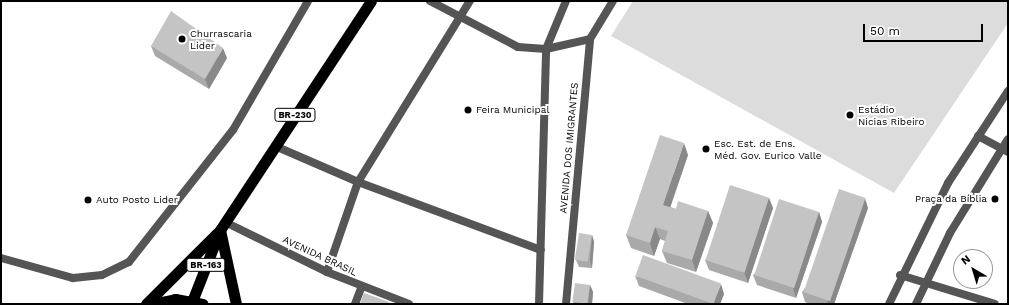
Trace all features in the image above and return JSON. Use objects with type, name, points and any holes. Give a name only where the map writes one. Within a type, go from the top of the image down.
[{"type":"highway","name":"BR-230","points":[[223,226],[371,1]]},
{"type":"highway","name":"BR-163","points":[[152,304],[175,299],[195,303],[223,226]]},
{"type":"highway","points":[[146,304],[223,226]]},
{"type":"highway","points":[[223,226],[236,304]]},
{"type":"street","points":[[1,258],[73,278],[102,275],[129,262],[233,130],[308,1]]},
{"type":"street","points":[[430,1],[509,45],[546,49],[590,39]]},
{"type":"street","points":[[327,272],[358,182],[470,1]]},
{"type":"street","name":"AVENIDA DOS IMIGRANTES","points":[[539,304],[546,49],[566,1]]},
{"type":"street","name":"AVENIDA DOS IMIGRANTES","points":[[566,304],[590,39],[613,1]]},
{"type":"street","points":[[889,304],[900,275],[948,183],[1008,91]]},
{"type":"street","points":[[978,136],[1005,150]]},
{"type":"street","points":[[916,304],[924,284],[1005,150],[1008,140]]},
{"type":"street","points":[[275,146],[358,182],[541,250]]},
{"type":"street","name":"AVENIDA BRASIL","points":[[223,226],[327,272],[409,304]]},
{"type":"street","points":[[900,275],[924,284],[995,304]]},
{"type":"street","points":[[355,304],[362,286]]},
{"type":"shaded area","name":"Estádio Nicias Ribeiro","points":[[633,1],[1008,1],[1008,23],[894,193],[611,36]]},
{"type":"building","name":"Churrascaria Lider","points":[[171,11],[223,48],[205,79],[151,46]]},
{"type":"building","points":[[660,135],[684,143],[663,205],[676,209],[678,201],[708,211],[692,260],[662,251],[668,231],[655,227],[650,243],[626,235]]},
{"type":"building","points":[[730,185],[769,198],[745,273],[706,260]]},
{"type":"building","points":[[839,189],[865,198],[830,301],[804,292]]},
{"type":"building","points":[[779,199],[819,212],[794,288],[754,275]]},
{"type":"building","points":[[579,233],[592,235],[588,262],[575,260]]},
{"type":"building","points":[[643,255],[721,283],[713,304],[635,276]]},
{"type":"building","points":[[575,283],[590,285],[587,304],[572,302]]},
{"type":"building","points":[[364,293],[389,302],[388,304],[360,304]]},
{"type":"place","name":"Churrascaria Lider","points":[[182,39]]},
{"type":"place","name":"Feira Municipal","points":[[468,110]]},
{"type":"place","name":"Estádio Nicias Ribeiro","points":[[850,115]]},
{"type":"place","name":"Esc. Est. de Ens. Méd. Gov. Eurico Valle","points":[[706,149]]},
{"type":"place","name":"Praça da Bíblia","points":[[995,199]]},
{"type":"place","name":"Auto Posto Lider","points":[[88,200]]}]
